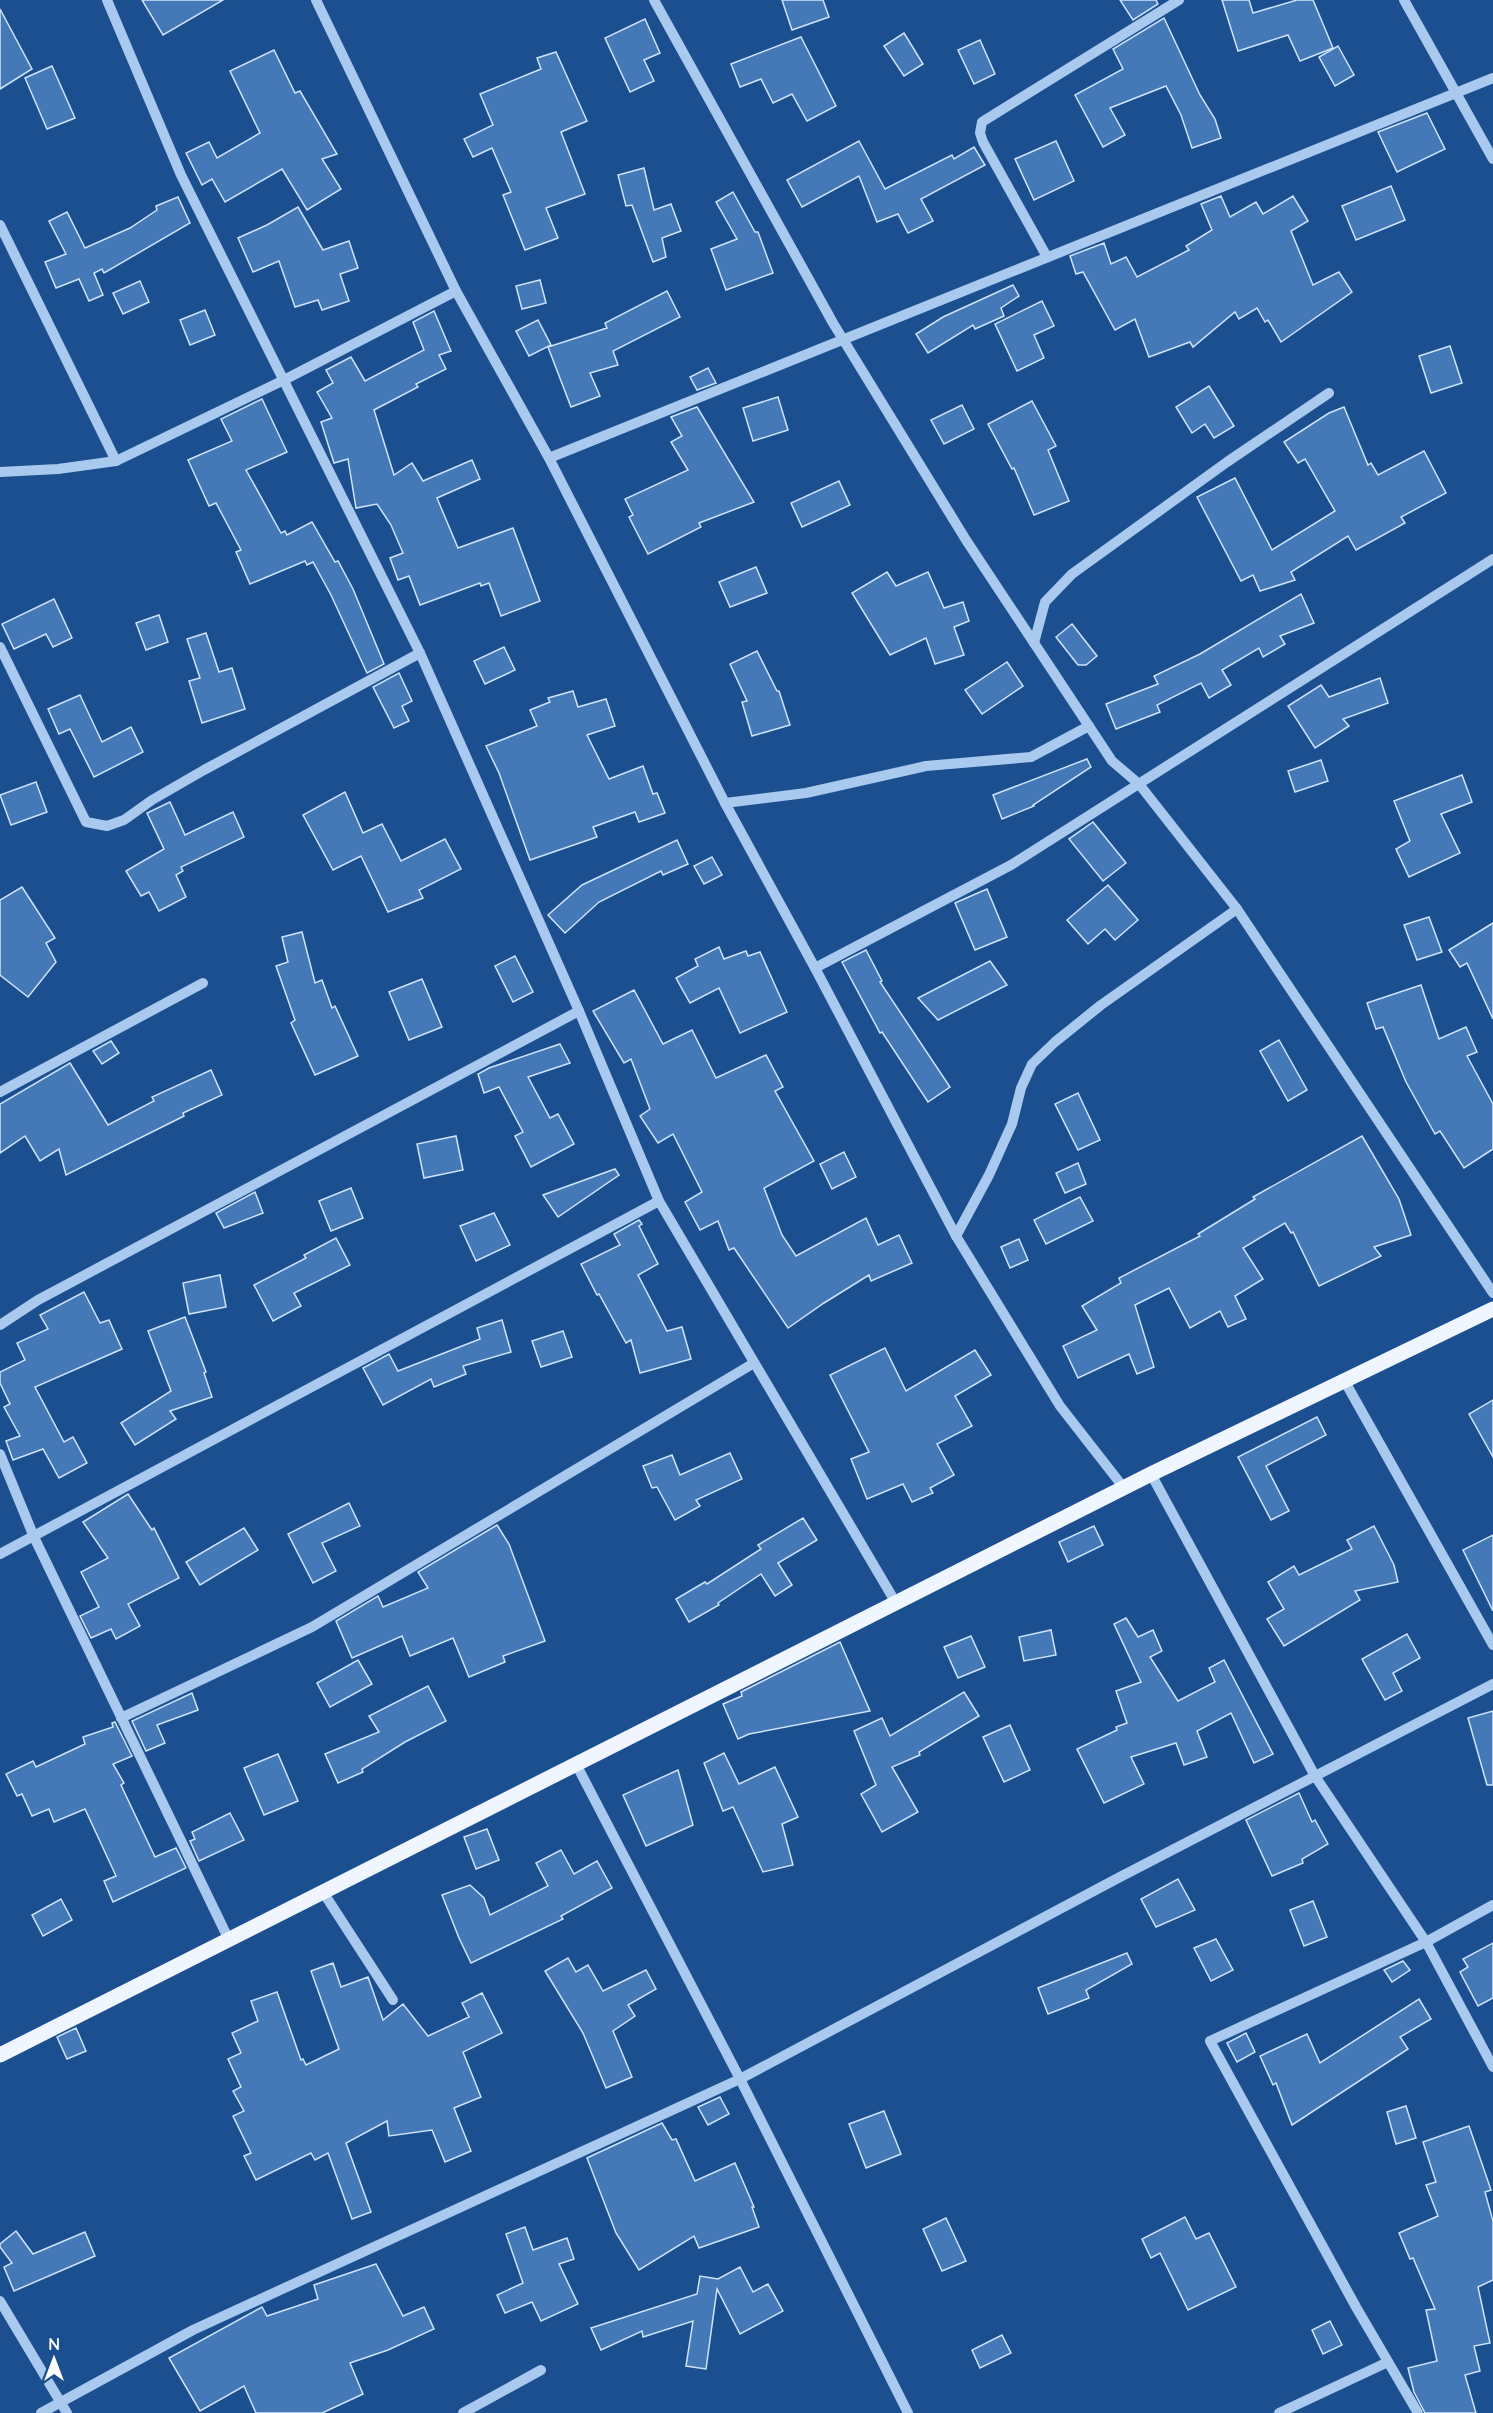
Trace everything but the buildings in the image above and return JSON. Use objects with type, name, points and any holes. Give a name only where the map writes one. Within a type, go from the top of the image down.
[{"type":"main road","points":[[0,2055],[1151,1474],[1493,1309]]},
{"type":"street","points":[[107,0],[181,175],[420,653],[579,1011],[659,1201],[896,1603]]},
{"type":"street","points":[[315,0],[456,291],[549,458],[725,803],[956,1236],[1060,1406],[1124,1488]]},
{"type":"street","points":[[654,0],[843,339],[966,540],[1112,761],[1139,784],[1237,909],[1493,1293]]},
{"type":"street","points":[[1047,257],[983,142],[980,133],[982,122],[1179,0]]},
{"type":"street","points":[[1404,0],[1493,159]]},
{"type":"street","points":[[549,458],[1493,78]]},
{"type":"street","points":[[0,225],[116,461]]},
{"type":"street","points":[[0,472],[58,469],[116,461],[284,380],[456,291]]},
{"type":"street","points":[[1034,643],[1045,602],[1072,574],[1227,462],[1329,393]]},
{"type":"street","points":[[815,968],[1011,865],[1493,559]]},
{"type":"street","points":[[0,647],[86,822],[107,826],[124,820],[152,800],[194,776],[420,653]]},
{"type":"street","points":[[725,803],[806,793],[926,766],[1031,757],[1089,726]]},
{"type":"street","points":[[956,1236],[989,1176],[1012,1124],[1020,1088],[1032,1064],[1101,1005],[1237,909]]},
{"type":"street","points":[[0,1092],[203,983]]},
{"type":"street","points":[[0,1325],[38,1300],[579,1011]]},
{"type":"street","points":[[0,1554],[659,1201]]},
{"type":"street","points":[[121,1718],[312,1627],[754,1363]]},
{"type":"street","points":[[1344,1380],[1493,1645]]},
{"type":"street","points":[[0,1454],[34,1537],[229,1940]]},
{"type":"street","points":[[1151,1474],[1315,1776],[1426,1942],[1493,2067]]},
{"type":"street","points":[[41,2413],[193,2330],[740,2079],[1493,1684]]},
{"type":"street","points":[[576,1764],[740,2079],[908,2413]]},
{"type":"street","points":[[323,1892],[393,2000]]},
{"type":"street","points":[[1418,2413],[1210,2041],[1426,1942],[1493,1905]]},
{"type":"street","points":[[0,2301],[67,2413]]},
{"type":"street","points":[[1279,2413],[1388,2362]]},
{"type":"street","points":[[463,2413],[541,2370]]}]
